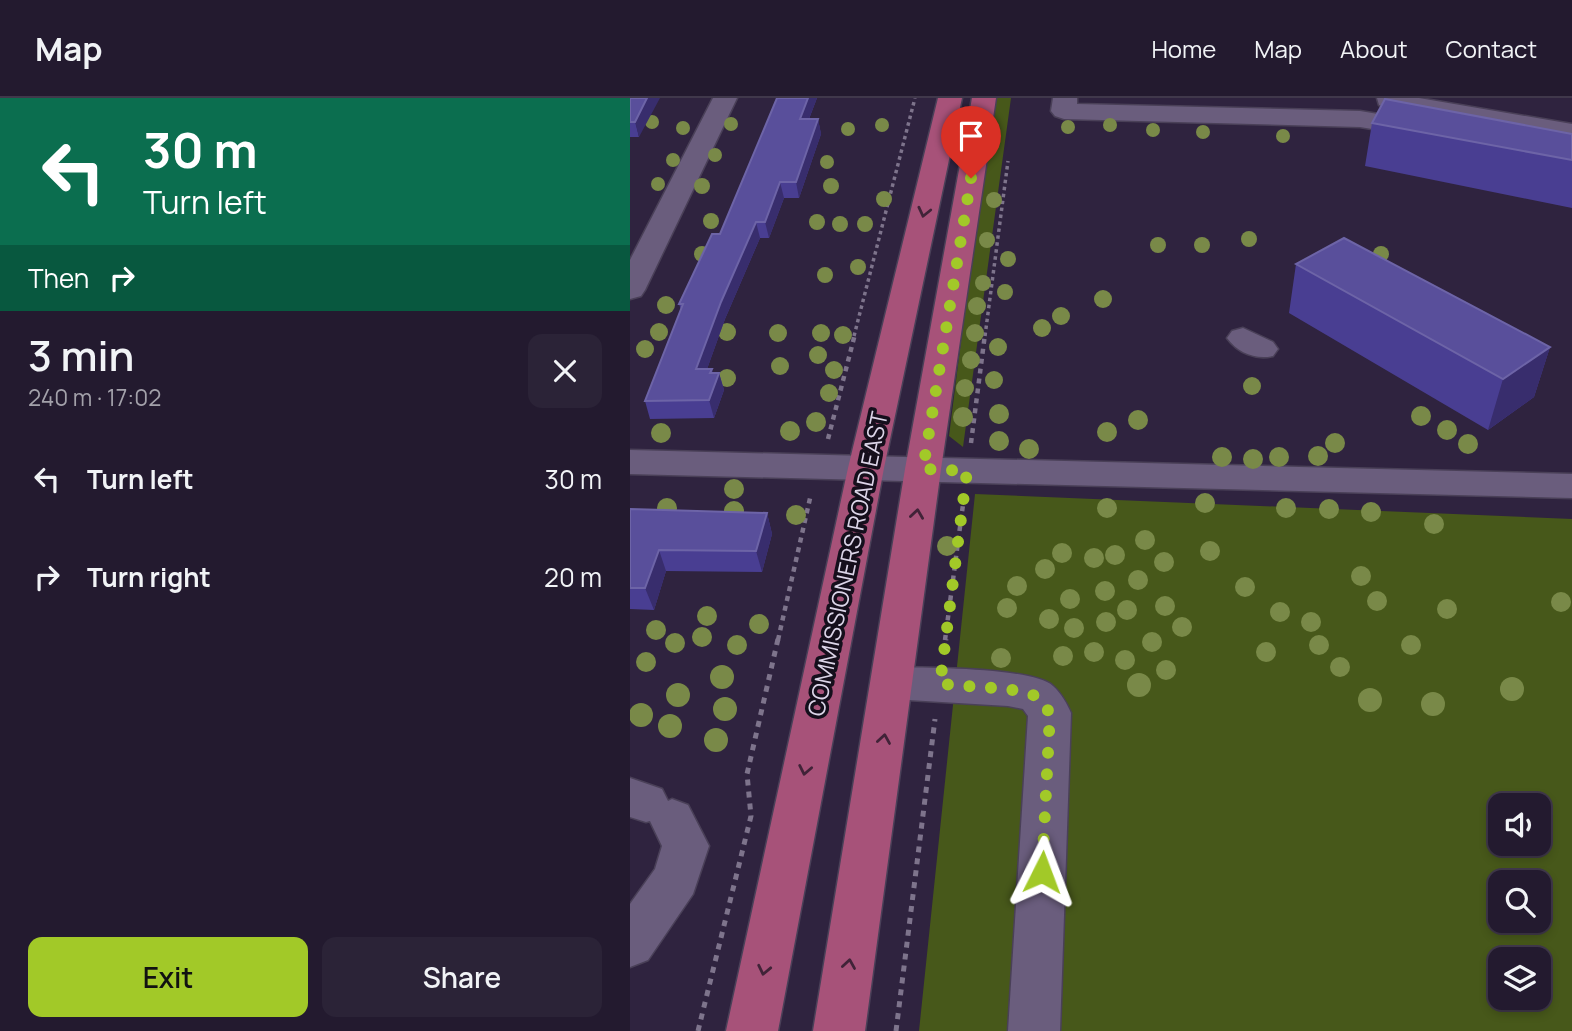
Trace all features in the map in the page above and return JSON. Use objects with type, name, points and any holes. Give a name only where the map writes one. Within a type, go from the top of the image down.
[{"type":"main road","name":"COMMISSIONERS ROAD EAST","points":[[751,1031],[866,468],[950,98]]},
{"type":"main road","points":[[839,1031],[923,469],[984,98]]},
{"type":"street","points":[[630,290],[725,98]]},
{"type":"street","points":[[1065,98],[1064,111],[1250,107],[1360,119],[1572,156]]},
{"type":"street","points":[[1378,98],[1572,132]]},
{"type":"street","points":[[630,227],[661,227]]},
{"type":"street","points":[[630,461],[1572,486]]},
{"type":"street","points":[[892,683],[1018,691],[1037,696],[1050,713],[1034,1031]]},
{"type":"street","points":[[630,944],[676,879],[686,846],[649,806]]},
{"type":"path","points":[[827,444],[915,98]]},
{"type":"path","points":[[895,1031],[970,471],[1009,153]]},
{"type":"path","points":[[698,1031],[751,816],[747,774],[811,492],[798,492]]},
{"type":"green space","points":[[995,98],[1011,98],[963,447],[949,436],[986,144]]},
{"type":"green space","points":[[975,494],[1572,519],[1572,1031],[919,1031]]},
{"type":"building","points":[[630,98],[647,98],[635,122],[630,122]]},
{"type":"building","points":[[777,98],[808,98],[800,119],[818,119],[796,182],[780,182],[765,222],[756,222],[721,302],[696,369],[712,369],[710,373],[719,373],[709,400],[645,401],[683,304],[679,304],[712,234],[720,234]]},
{"type":"building","points":[[1385,99],[1572,134],[1572,160],[1372,123]]},
{"type":"building","points":[[1344,238],[1550,347],[1503,379],[1296,264]]},
{"type":"building","points":[[630,509],[767,513],[756,551],[659,550],[645,588],[630,588]]},
{"type":"route","points":[[971,178],[923,469],[967,471],[940,684],[1008,689],[1037,696],[1050,713],[1042,872]]}]
